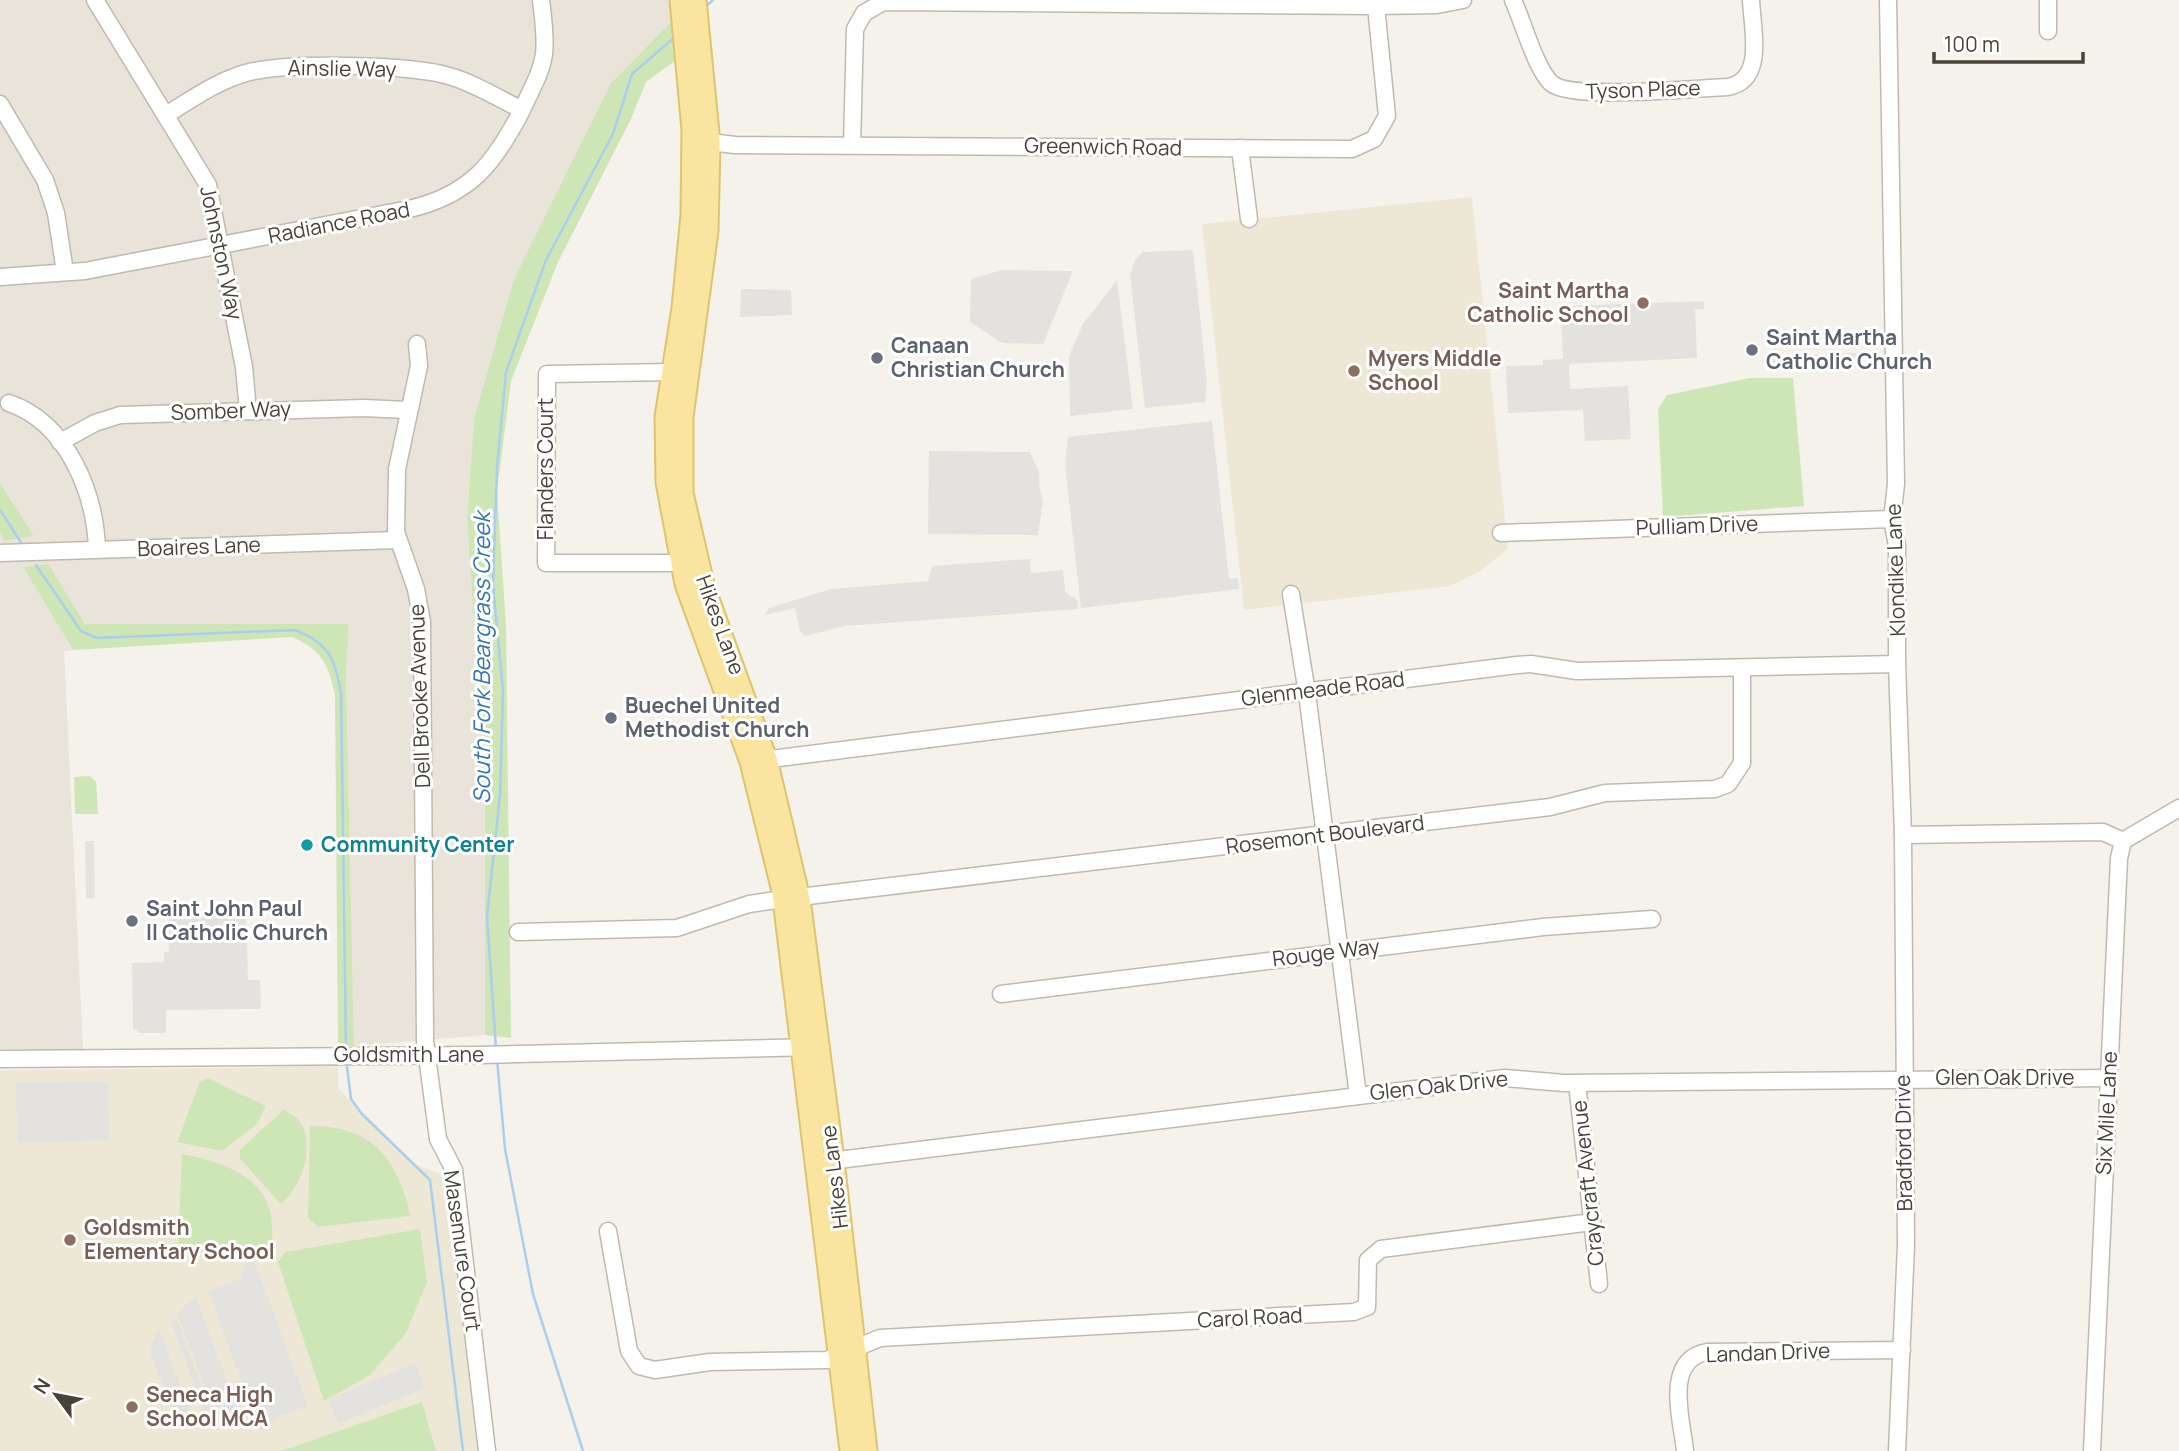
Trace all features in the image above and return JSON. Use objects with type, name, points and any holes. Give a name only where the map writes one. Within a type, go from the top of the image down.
[{"type":"main road","name":"Hikes Lane","points":[[688,7],[700,33],[701,141],[708,231],[683,417],[683,492],[705,588],[759,761],[791,899],[825,1161],[846,1351],[850,1451]]},
{"type":"main road","name":"Hikes Lane","points":[[688,7],[685,50],[701,141],[689,252],[671,372],[664,448],[670,517],[697,621],[759,761]]},
{"type":"main road","name":"Hikes Lane","points":[[846,1351],[867,1451]]},
{"type":"street","name":"Johnston Way","points":[[95,0],[208,185],[244,367],[248,411]]},
{"type":"street","name":"Radiance Road","points":[[0,277],[65,272],[222,245],[409,209],[443,199],[467,185],[494,159],[522,110],[544,54],[541,0]]},
{"type":"street","points":[[852,145],[855,29],[864,13],[876,4],[894,1],[1251,2],[1376,6],[1437,5],[1463,0]]},
{"type":"street","name":"Tyson Place","points":[[1513,0],[1545,76],[1557,88],[1583,93],[1728,87],[1741,83],[1753,65],[1751,0]]},
{"type":"street","name":"Klondike Lane","points":[[1888,0],[1896,484],[1892,519],[1897,546],[1897,664],[1903,835]]},
{"type":"street","points":[[2048,0],[2048,31]]},
{"type":"street","name":"Greenwich Road","points":[[701,141],[852,145],[1352,149],[1368,144],[1379,135],[1387,113],[1376,6]]},
{"type":"street","name":"Ainslie Way","points":[[166,116],[229,79],[286,67],[433,72],[461,80],[522,110]]},
{"type":"street","points":[[0,104],[45,180],[56,213],[65,272]]},
{"type":"street","points":[[1240,148],[1249,219]]},
{"type":"street","name":"Dell Brooke Avenue","points":[[417,344],[419,366],[407,410],[397,469],[398,540],[416,589],[422,622],[427,1054]]},
{"type":"street","name":"Flanders Court","points":[[671,372],[547,374],[546,563],[680,563]]},
{"type":"street","points":[[9,403],[41,418],[61,442],[88,490],[94,510],[97,549]]},
{"type":"street","name":"Somber Way","points":[[61,442],[95,423],[120,415],[364,408],[407,410]]},
{"type":"street","name":"Pulliam Drive","points":[[1501,533],[1892,519]]},
{"type":"street","name":"Boaires Lane","points":[[0,553],[398,540]]},
{"type":"street","points":[[1291,594],[1307,692],[1357,1096]]},
{"type":"street","name":"Glenmeade Road","points":[[759,761],[1531,664],[1577,671],[1897,664]]},
{"type":"street","name":"Rosemont Boulevard","points":[[518,932],[677,928],[749,904],[1550,807],[1605,793],[1722,787],[1734,780],[1742,763],[1742,668]]},
{"type":"street","points":[[1903,835],[2103,832],[2123,841],[2179,808]]},
{"type":"street","name":"Bradford Drive","points":[[1897,1451],[1906,1245],[1903,835]]},
{"type":"street","name":"Six Mile Lane","points":[[2092,1451],[2118,869],[2123,841]]},
{"type":"street","name":"Rouge Way","points":[[1001,994],[1543,927],[1652,919]]},
{"type":"street","name":"Goldsmith Lane","points":[[0,1059],[482,1055],[810,1047]]},
{"type":"street","name":"Masemure Court","points":[[427,1054],[438,1139],[453,1170],[456,1188],[487,1451]]},
{"type":"street","name":"Glen Oak Drive","points":[[825,1161],[1505,1077],[1577,1083],[2108,1078]]},
{"type":"street","name":"Craycraft Avenue","points":[[1577,1083],[1599,1284]]},
{"type":"street","name":"Carol Road","points":[[846,1351],[880,1338],[1354,1312],[1367,1307],[1368,1260],[1381,1249],[1592,1222]]},
{"type":"street","points":[[608,1231],[626,1339],[632,1357],[639,1366],[655,1370],[710,1362],[827,1360],[846,1351]]},
{"type":"street","name":"Landan Drive","points":[[1685,1451],[1678,1383],[1680,1372],[1692,1357],[1707,1352],[1902,1350]]},
{"type":"shaded area","points":[[0,0],[672,0],[674,19],[611,83],[514,279],[474,419],[467,519],[485,785],[485,1035],[354,1046],[346,669],[348,624],[85,624],[47,564],[23,567],[73,650],[64,651],[83,1050],[0,1049],[0,532],[6,541],[34,536],[0,483]]},
{"type":"shaded area","name":"Myers Middle School","points":[[1472,197],[1508,549],[1480,571],[1450,586],[1244,610],[1202,224]]},
{"type":"shaded area","points":[[1193,250],[1207,383],[1205,402],[1145,408],[1130,275],[1135,260],[1143,252]]},
{"type":"shaded area","points":[[1002,270],[1073,271],[1043,344],[1002,343],[970,322],[971,279]]},
{"type":"shaded area","points":[[1117,280],[1133,409],[1070,416],[1069,356],[1083,324]]},
{"type":"shaded area","points":[[741,289],[791,290],[792,315],[740,317]]},
{"type":"shaded area","points":[[1704,301],[1704,309],[1695,310],[1697,358],[1569,364],[1570,389],[1628,386],[1631,439],[1585,441],[1583,410],[1508,413],[1506,366],[1543,365],[1543,360],[1563,359],[1561,310],[1564,306]]},
{"type":"shaded area","points":[[1860,353],[1860,359],[1769,362],[1769,356]]},
{"type":"shaded area","points":[[1212,421],[1229,579],[1238,578],[1239,589],[1081,608],[1065,464],[1068,437]]},
{"type":"shaded area","points":[[929,451],[1030,452],[1039,472],[1043,501],[1038,535],[928,534]]},
{"type":"shaded area","points":[[1030,559],[1031,573],[1063,570],[1065,592],[1077,600],[1078,609],[845,626],[805,636],[800,631],[795,608],[765,615],[769,608],[831,589],[928,581],[932,566]]},
{"type":"shaded area","points":[[85,841],[94,841],[95,898],[86,898]]},
{"type":"shaded area","points":[[246,915],[248,980],[260,980],[261,1009],[166,1010],[166,1033],[138,1033],[133,1030],[132,963],[164,962],[164,952],[169,952],[169,916]]},
{"type":"shaded area","points":[[338,1064],[338,1088],[415,1165],[447,1176],[479,1451],[0,1451],[0,1070],[258,1068]]},
{"type":"shaded area","points":[[108,1082],[109,1140],[18,1143],[15,1083]]},
{"type":"shaded area","points":[[254,1260],[308,1406],[275,1418],[268,1429],[260,1431],[208,1291],[240,1279],[246,1263]]},
{"type":"shaded area","points":[[196,1298],[240,1415],[224,1417],[218,1424],[177,1313],[191,1299]]},
{"type":"shaded area","points":[[177,1320],[215,1422],[209,1424],[171,1322]]},
{"type":"shaded area","points":[[159,1328],[194,1422],[179,1427],[149,1350]]},
{"type":"shaded area","points":[[416,1363],[425,1388],[338,1424],[328,1399]]},
{"type":"green space","points":[[674,19],[679,58],[646,82],[630,121],[558,262],[511,381],[497,491],[506,625],[511,1038],[485,1035],[485,785],[467,519],[474,419],[514,279],[611,83]]},
{"type":"green space","points":[[1750,378],[1793,378],[1804,506],[1663,517],[1658,409],[1667,395]]},
{"type":"green space","points":[[0,483],[34,536],[5,541],[0,532]]},
{"type":"green space","points":[[48,564],[85,624],[349,624],[346,669],[354,1046],[338,1046],[335,695],[330,674],[322,659],[310,647],[292,637],[73,650],[23,567]]},
{"type":"green space","points":[[90,776],[96,782],[98,814],[75,814],[74,777]]},
{"type":"green space","points":[[208,1078],[266,1106],[256,1125],[222,1151],[177,1142],[200,1082]]},
{"type":"green space","points":[[283,1110],[295,1117],[303,1128],[307,1141],[303,1169],[290,1195],[281,1204],[240,1159],[240,1150]]},
{"type":"green space","points":[[310,1126],[350,1131],[379,1149],[399,1178],[410,1216],[318,1227],[308,1218]]},
{"type":"green space","points":[[182,1154],[223,1165],[248,1179],[259,1189],[267,1201],[271,1215],[273,1253],[184,1254],[178,1248]]},
{"type":"green space","points":[[420,1229],[427,1282],[406,1333],[370,1375],[324,1401],[278,1262],[285,1252]]},
{"type":"green space","points":[[422,1402],[436,1451],[280,1451],[293,1447]]},
{"type":"waterway","name":"South Fork Beargrass Creek","points":[[705,7],[713,0]]},
{"type":"waterway","name":"South Fork Beargrass Creek","points":[[496,1049],[487,916],[500,795],[503,691],[493,585],[497,468],[506,372],[546,260],[613,134],[632,74],[676,36]]},
{"type":"waterway","points":[[0,510],[22,544]]},
{"type":"waterway","points":[[36,565],[81,631],[97,638],[295,630],[316,641],[328,654],[333,662],[341,693],[346,1047]]},
{"type":"waterway","name":"South Fork Beargrass Creek","points":[[497,1059],[505,1149],[533,1294],[583,1451]]},
{"type":"waterway","points":[[347,1067],[351,1099],[362,1114],[430,1180],[463,1451]]},
{"type":"place","name":"Saint Martha Catholic School","points":[[1643,303]]},
{"type":"place","name":"Saint Martha Catholic Church","points":[[1752,350]]},
{"type":"place","name":"Canaan Christian Church","points":[[877,358]]},
{"type":"place","name":"Myers Middle School","points":[[1354,371]]},
{"type":"place","name":"Buechel United Methodist Church","points":[[611,718]]},
{"type":"place","name":"Community Center","points":[[307,845]]},
{"type":"place","name":"Saint John Paul II Catholic Church","points":[[132,921]]},
{"type":"place","name":"Goldsmith Elementary School","points":[[70,1240]]},
{"type":"place","name":"Seneca High School MCA","points":[[132,1407]]}]
